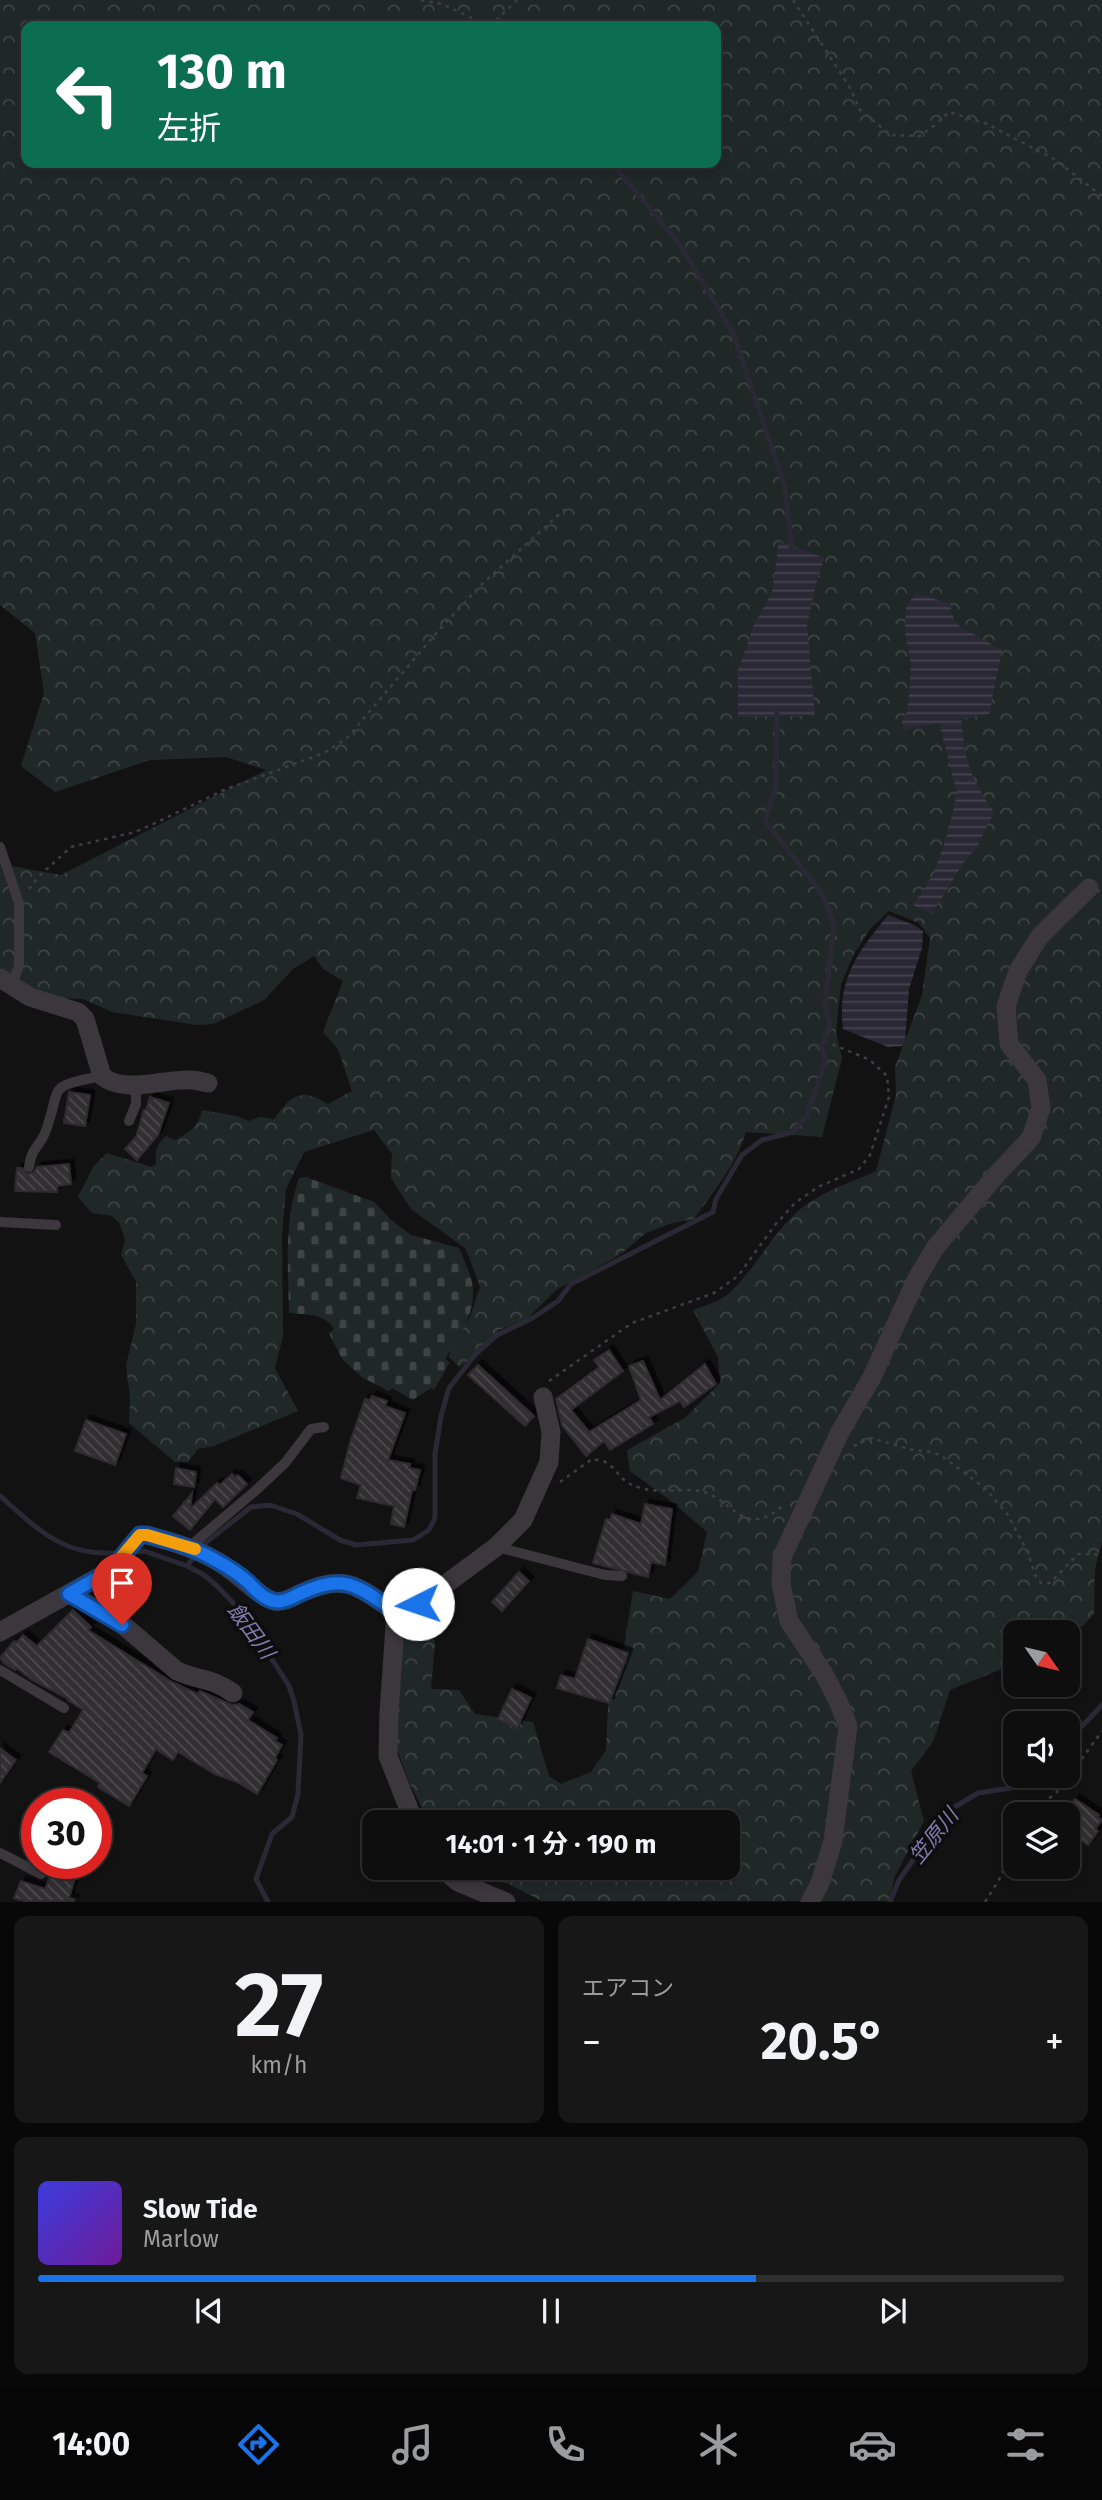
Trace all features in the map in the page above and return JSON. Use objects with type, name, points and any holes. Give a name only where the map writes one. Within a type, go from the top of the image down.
[{"type":"street","points":[[810,1902],[820,1883],[833,1841],[848,1726],[824,1674],[789,1621],[781,1584],[782,1557],[841,1432],[872,1377],[916,1280],[935,1248],[1031,1138],[1041,1108],[1037,1080],[1009,1044],[1006,1006],[1018,971],[1040,936],[1089,888]]},
{"type":"street","points":[[6,981],[30,997],[78,1012],[85,1019],[102,1076],[107,1080],[127,1085],[191,1080],[208,1083]]},
{"type":"street","points":[[396,1612],[418,1604],[496,1547],[523,1520],[549,1462],[551,1432],[543,1397]]},
{"type":"street","points":[[0,1632],[111,1570],[140,1535],[189,1547],[219,1562],[247,1581],[258,1593],[274,1602],[289,1599],[328,1583],[344,1582],[359,1588],[396,1612]]},
{"type":"street","points":[[69,1594],[122,1625],[177,1671],[187,1676],[209,1679],[233,1693]]},
{"type":"street","points":[[396,1612],[388,1756],[409,1810]]},
{"type":"street","points":[[456,1880],[506,1902]]},
{"type":"lane","points":[[0,847],[19,903],[19,966],[6,981]]},
{"type":"lane","points":[[29,1167],[31,1152],[44,1136],[57,1091],[62,1084],[102,1076]]},
{"type":"lane","points":[[127,1085],[136,1093],[136,1104],[129,1121]]},
{"type":"lane","points":[[0,1222],[55,1225]]},
{"type":"lane","points":[[189,1547],[277,1470],[311,1429],[324,1427]]},
{"type":"lane","points":[[496,1547],[605,1575],[622,1576]]},
{"type":"lane","points":[[0,1670],[64,1708]]},
{"type":"lane","points":[[0,1853],[21,1864]]},
{"type":"path","points":[[421,0],[442,4],[479,21]]},
{"type":"path","points":[[495,21],[517,0]]},
{"type":"path","points":[[793,0],[849,86],[860,110],[891,135],[920,136],[949,112],[987,124],[1054,159],[1102,196]]},
{"type":"path","points":[[19,903],[38,877],[71,847],[135,832],[223,790],[324,753],[347,738],[480,586],[566,508]]},
{"type":"path","points":[[543,1397],[545,1386],[552,1377],[632,1323],[713,1293],[738,1276],[775,1225],[796,1203],[818,1187],[859,1169],[870,1154],[889,1097],[887,1076],[870,1060],[827,1042]]},
{"type":"path","points":[[1045,1802],[1059,1790],[1102,1731]]},
{"type":"path","points":[[985,1902],[1003,1870]]},
{"type":"green space","points":[[0,0],[1102,0],[1102,1541],[1095,1569],[1094,1614],[1080,1627],[1080,1620],[1003,1620],[1003,1668],[950,1690],[933,1742],[911,1771],[924,1821],[895,1876],[889,1901],[542,1901],[506,1883],[489,1880],[740,1880],[740,1810],[423,1810],[396,1747],[400,1629],[430,1614],[435,1644],[431,1689],[459,1690],[475,1714],[533,1722],[549,1776],[561,1784],[591,1772],[606,1750],[608,1707],[619,1678],[633,1591],[670,1599],[698,1572],[707,1532],[630,1471],[627,1450],[685,1418],[720,1383],[718,1357],[693,1310],[716,1302],[738,1285],[788,1220],[807,1204],[825,1193],[876,1171],[896,1095],[895,1067],[922,995],[930,938],[919,923],[889,911],[871,928],[854,954],[841,984],[836,1033],[842,1058],[822,1137],[746,1132],[730,1167],[694,1219],[672,1223],[646,1233],[621,1254],[556,1290],[527,1319],[499,1330],[477,1356],[459,1367],[449,1357],[452,1346],[470,1317],[480,1287],[466,1249],[411,1209],[391,1178],[392,1154],[374,1130],[304,1152],[286,1189],[282,1235],[283,1336],[275,1368],[298,1411],[214,1446],[198,1449],[188,1462],[175,1462],[129,1423],[130,1398],[126,1365],[136,1324],[136,1282],[121,1255],[125,1240],[120,1224],[112,1216],[92,1213],[78,1197],[93,1167],[107,1153],[152,1167],[156,1164],[160,1142],[166,1136],[175,1140],[189,1132],[196,1125],[202,1110],[237,1116],[249,1121],[260,1117],[274,1119],[291,1099],[297,1096],[311,1096],[328,1104],[352,1091],[338,1049],[323,1032],[343,981],[323,969],[314,956],[293,969],[264,1000],[213,1024],[197,1025],[112,1012],[83,999],[53,998],[26,986],[0,968],[0,864],[61,875],[266,770],[226,757],[150,760],[55,792],[21,766],[44,693],[35,633],[0,605]]},
{"type":"green space","points":[[306,1177],[374,1202],[411,1235],[459,1248],[472,1280],[473,1300],[464,1327],[445,1359],[450,1362],[434,1390],[431,1388],[413,1400],[392,1388],[389,1391],[363,1378],[342,1359],[329,1333],[334,1329],[326,1320],[289,1313],[288,1245],[291,1211],[299,1178]]},
{"type":"shaded area","points":[[779,541],[824,558],[807,625],[815,716],[738,717],[738,671],[753,627],[772,592]]},
{"type":"shaded area","points":[[916,593],[950,604],[954,620],[961,627],[1002,650],[989,714],[961,719],[970,768],[994,812],[977,847],[964,862],[932,914],[913,905],[933,875],[947,836],[957,793],[939,723],[903,730],[911,663],[905,633],[906,607]]},
{"type":"shaded area","points":[[888,915],[923,931],[922,948],[909,989],[905,1042],[902,1046],[888,1047],[843,1029],[842,1011],[843,995],[852,967],[867,941]]},
{"type":"building","points":[[69,1092],[90,1095],[85,1126],[64,1123]]},
{"type":"building","points":[[150,1097],[169,1103],[158,1135],[137,1160],[125,1149],[136,1137]]},
{"type":"building","points":[[69,1164],[71,1184],[57,1186],[57,1192],[15,1191],[17,1168],[22,1168],[28,1174],[34,1172],[37,1167]]},
{"type":"building","points":[[609,1350],[623,1371],[571,1410],[589,1432],[641,1400],[629,1366],[643,1361],[660,1400],[705,1364],[716,1384],[684,1407],[680,1401],[649,1417],[653,1424],[610,1450],[604,1441],[586,1456],[562,1425],[556,1399],[599,1367],[594,1360]]},
{"type":"building","points":[[478,1365],[534,1416],[525,1426],[468,1375]]},
{"type":"building","points":[[372,1396],[387,1401],[385,1406],[405,1413],[388,1460],[410,1464],[409,1468],[420,1470],[415,1490],[412,1490],[404,1527],[391,1524],[394,1506],[357,1498],[361,1485],[341,1478],[365,1399],[370,1400]]},
{"type":"building","points":[[86,1420],[126,1434],[115,1465],[75,1451]]},
{"type":"building","points":[[176,1468],[196,1472],[194,1487],[174,1484]]},
{"type":"building","points":[[232,1474],[235,1477],[238,1475],[247,1484],[223,1507],[215,1499],[190,1530],[173,1516],[192,1493],[190,1509],[217,1483],[220,1485]]},
{"type":"building","points":[[645,1504],[672,1509],[665,1565],[651,1562],[648,1577],[593,1563],[606,1519],[610,1520],[612,1514],[641,1524]]},
{"type":"building","points":[[519,1572],[529,1581],[502,1611],[492,1602]]},
{"type":"building","points":[[73,1610],[91,1627],[88,1630],[172,1682],[198,1694],[200,1691],[232,1705],[239,1704],[253,1712],[248,1720],[277,1738],[275,1741],[282,1745],[275,1758],[277,1760],[257,1794],[178,1752],[173,1760],[156,1749],[142,1773],[147,1776],[129,1806],[112,1796],[112,1788],[100,1788],[100,1783],[49,1752],[63,1730],[69,1733],[83,1710],[17,1668],[15,1670],[5,1664],[0,1658],[14,1641],[16,1643],[23,1635],[37,1646]]},
{"type":"building","points":[[588,1639],[628,1653],[609,1703],[557,1688],[561,1675],[575,1679]]},
{"type":"building","points":[[512,1689],[531,1698],[517,1728],[498,1719]]},
{"type":"building","points":[[0,1748],[16,1760],[0,1783]]},
{"type":"building","points":[[1080,1802],[1102,1820],[1088,1845],[1080,1839]]},
{"type":"building","points":[[49,1879],[75,1879],[69,1898],[74,1901],[24,1901],[14,1898],[21,1881],[45,1889]]},
{"type":"waterway","points":[[616,168],[681,246],[733,333],[785,487],[792,552]]},
{"type":"waterway","points":[[187,1566],[204,1544],[251,1507],[270,1505],[297,1514],[340,1540],[356,1545],[413,1540],[429,1530],[435,1518],[435,1454],[441,1416],[449,1388],[475,1355],[497,1335],[531,1319],[558,1301],[571,1284],[713,1212],[716,1199],[742,1155],[762,1140],[793,1132],[807,1115],[826,1059],[821,1047],[830,1026],[825,1005],[834,923],[821,892],[765,821],[776,787],[777,712]]},
{"type":"waterway","name":"飯田川","points":[[0,1496],[40,1530],[67,1546],[82,1551],[119,1553]]},
{"type":"waterway","name":"飯田川","points":[[132,1552],[144,1551],[187,1566],[217,1586],[236,1606],[289,1686],[301,1735],[298,1794],[292,1817],[272,1834],[256,1879],[268,1902]]},
{"type":"waterway","name":"笠原川","points":[[1080,1728],[1102,1705]]},
{"type":"waterway","name":"笠原川","points":[[890,1902],[899,1880],[948,1811],[978,1793],[1011,1788]]},
{"type":"slow traffic","points":[[117,1562],[140,1535],[195,1549]]},
{"type":"route","points":[[122,1625],[69,1594],[111,1570],[140,1535],[189,1547],[219,1562],[247,1581],[258,1593],[274,1602],[289,1599],[328,1583],[344,1582],[359,1588],[396,1612],[418,1604]]}]
